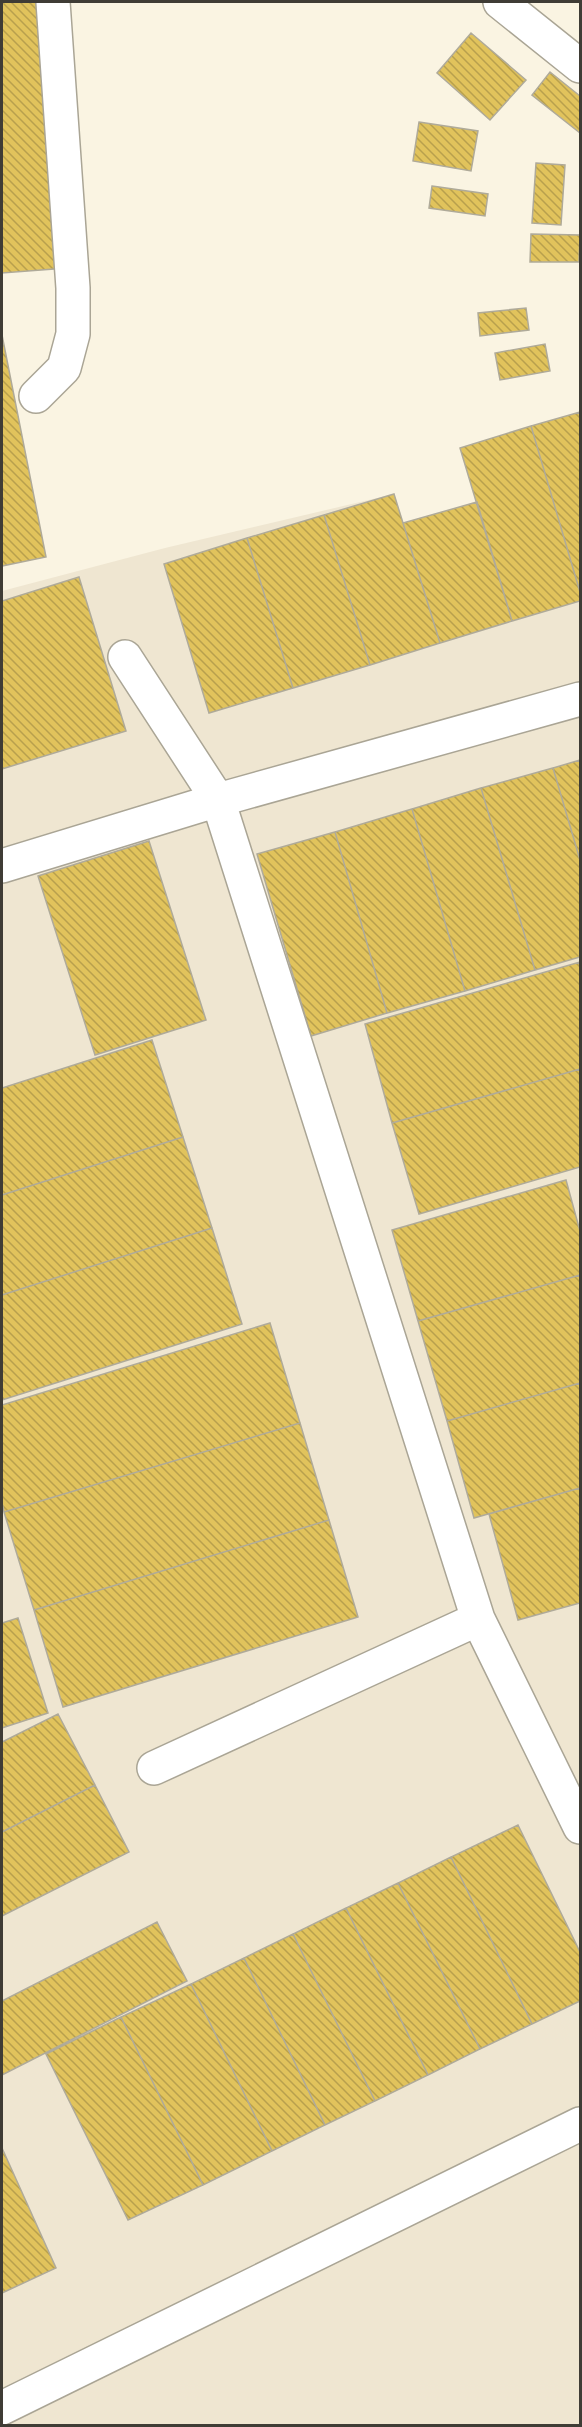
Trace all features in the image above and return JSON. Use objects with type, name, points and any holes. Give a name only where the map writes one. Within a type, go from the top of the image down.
[{"type":"street","points":[[36,396],[64,368],[74,334],[73,288],[53,2]]},
{"type":"street","points":[[500,2],[580,66]]},
{"type":"street","points":[[125,657],[218,800],[478,1619],[580,1827]]},
{"type":"street","points":[[2,866],[218,800],[580,699]]},
{"type":"street","points":[[154,1768],[478,1619]]},
{"type":"street","points":[[2,2408],[580,2124]]},
{"type":"shaded area","points":[[580,412],[580,2425],[2,2426],[2,591],[165,548],[394,494],[404,523],[476,502],[460,448]]},
{"type":"building","points":[[2,2],[46,2],[67,268],[2,273]]},
{"type":"building","points":[[471,33],[526,80],[490,120],[437,73]]},
{"type":"building","points":[[550,72],[580,96],[580,133],[532,95]]},
{"type":"building","points":[[419,122],[478,131],[471,171],[413,161]]},
{"type":"building","points":[[536,163],[565,165],[561,225],[532,223]]},
{"type":"building","points":[[432,186],[488,194],[485,216],[429,208]]},
{"type":"building","points":[[531,234],[580,235],[579,262],[530,262]]},
{"type":"building","points":[[526,308],[529,330],[480,336],[478,313]]},
{"type":"building","points":[[2,335],[46,557],[2,566]]},
{"type":"building","points":[[545,344],[550,371],[500,380],[495,353]]},
{"type":"building","points":[[580,412],[580,592],[531,426]]},
{"type":"building","points":[[531,426],[580,592],[580,601],[512,621],[460,448]]},
{"type":"building","points":[[394,494],[440,643],[370,665],[324,515]]},
{"type":"building","points":[[477,502],[512,621],[440,643],[403,523]]},
{"type":"building","points":[[324,515],[370,665],[293,688],[247,538]]},
{"type":"building","points":[[247,538],[293,688],[209,713],[164,564]]},
{"type":"building","points":[[79,577],[126,731],[2,769],[2,601]]},
{"type":"building","points":[[580,760],[580,860],[553,768]]},
{"type":"building","points":[[553,768],[580,860],[580,957],[535,970],[481,788]]},
{"type":"building","points":[[481,788],[535,970],[465,991],[412,809]]},
{"type":"building","points":[[412,809],[465,991],[387,1013],[335,832]]},
{"type":"building","points":[[335,832],[387,1013],[311,1036],[257,854]]},
{"type":"building","points":[[149,841],[206,1020],[95,1055],[38,876]]},
{"type":"building","points":[[580,962],[580,1069],[392,1123],[365,1024]]},
{"type":"building","points":[[152,1040],[183,1137],[2,1195],[2,1088]]},
{"type":"building","points":[[580,1069],[580,1167],[419,1214],[392,1123]]},
{"type":"building","points":[[183,1137],[212,1228],[2,1295],[2,1195]]},
{"type":"building","points":[[566,1180],[580,1231],[580,1275],[418,1321],[392,1230]]},
{"type":"building","points":[[212,1228],[242,1324],[2,1400],[2,1295]]},
{"type":"building","points":[[580,1275],[580,1383],[447,1421],[418,1321]]},
{"type":"building","points":[[270,1323],[300,1423],[4,1512],[2,1503],[2,1405]]},
{"type":"building","points":[[580,1383],[580,1488],[474,1518],[447,1421]]},
{"type":"building","points":[[300,1423],[329,1520],[34,1610],[4,1512]]},
{"type":"building","points":[[580,1488],[580,1603],[518,1620],[489,1514]]},
{"type":"building","points":[[329,1520],[358,1617],[63,1707],[34,1610]]},
{"type":"building","points":[[18,1618],[48,1713],[2,1728],[2,1623]]},
{"type":"building","points":[[58,1714],[95,1785],[2,1832],[2,1742]]},
{"type":"building","points":[[95,1785],[129,1852],[2,1916],[2,1832]]},
{"type":"building","points":[[518,1825],[580,1952],[580,2001],[532,2024],[451,1857]]},
{"type":"building","points":[[451,1857],[532,2024],[480,2049],[398,1883]]},
{"type":"building","points":[[398,1883],[480,2049],[428,2075],[346,1908]]},
{"type":"building","points":[[346,1908],[428,2075],[375,2101],[293,1934]]},
{"type":"building","points":[[157,1922],[187,1981],[2,2075],[2,2001]]},
{"type":"building","points":[[293,1934],[375,2101],[325,2125],[244,1958]]},
{"type":"building","points":[[244,1958],[325,2125],[272,2151],[191,1984]]},
{"type":"building","points":[[191,1984],[272,2151],[203,2185],[121,2017]]},
{"type":"building","points":[[121,2017],[203,2185],[128,2220],[46,2054]]},
{"type":"building","points":[[2,2148],[56,2268],[2,2293]]}]
